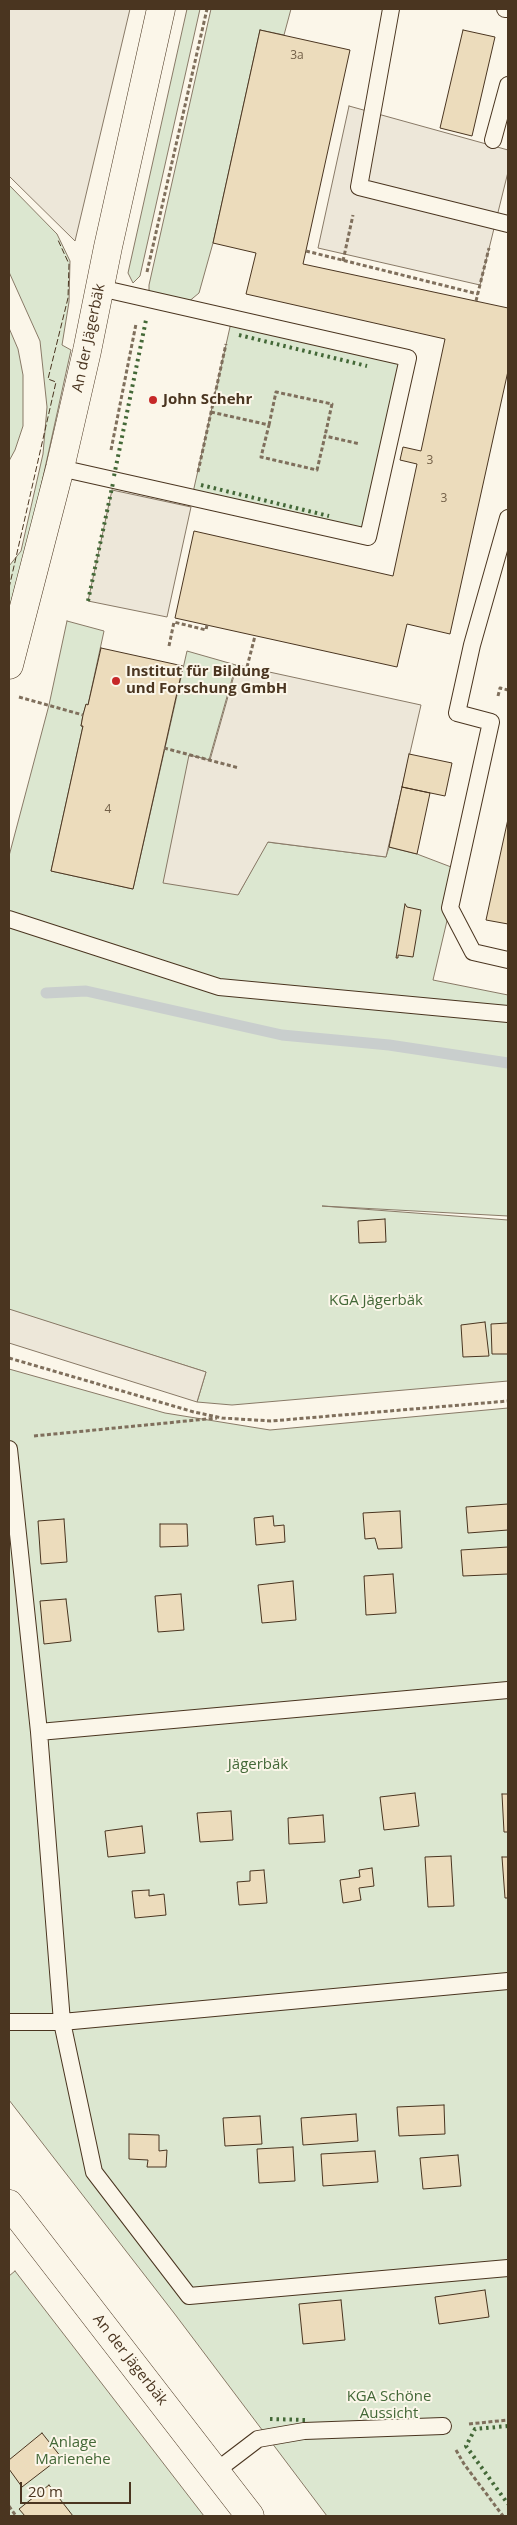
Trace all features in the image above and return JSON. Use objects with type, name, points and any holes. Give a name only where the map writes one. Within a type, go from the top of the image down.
[{"type":"street","name":"An der Jägerbäk","points":[[9,665],[60,468],[160,9]]},
{"type":"street","name":"An der Jägerbäk","points":[[11,2210],[250,2516]]},
{"type":"lane","points":[[391,9],[359,186],[502,222]]},
{"type":"lane","points":[[493,140],[508,85]]},
{"type":"lane","points":[[60,468],[368,537],[408,358],[100,288]]},
{"type":"lane","points":[[508,518],[472,645],[458,713],[491,722],[450,908],[473,952],[508,960]]},
{"type":"lane","points":[[9,919],[219,987],[508,1014]]},
{"type":"lane","points":[[9,1449],[39,1732],[62,2022],[94,2172],[190,2296],[508,2268]]},
{"type":"lane","points":[[39,1732],[508,1690]]},
{"type":"lane","points":[[9,2022],[62,2022],[508,1982]]},
{"type":"lane","points":[[216,2471],[258,2439],[304,2431],[443,2426]]},
{"type":"path","points":[[105,478],[142,297],[206,9]]},
{"type":"path","points":[[344,261],[359,186]]},
{"type":"path","points":[[476,301],[502,222]]},
{"type":"path","points":[[306,251],[478,294]]},
{"type":"path","points":[[192,497],[232,318]]},
{"type":"path","points":[[276,392],[332,404],[325,436],[317,470],[261,457],[276,392]]},
{"type":"path","points":[[211,412],[268,425]]},
{"type":"path","points":[[325,436],[387,451]]},
{"type":"path","points":[[168,646],[174,622],[206,630],[207,625]]},
{"type":"path","points":[[247,668],[255,636]]},
{"type":"path","points":[[17,696],[83,715]]},
{"type":"path","points":[[164,748],[239,768]]},
{"type":"path","points":[[9,1358],[194,1412],[222,1418],[271,1421],[508,1401]]},
{"type":"path","points":[[28,1437],[222,1418]]},
{"type":"path","points":[[503,2516],[464,2464],[443,2426],[508,2420]]},
{"type":"path","points":[[9,2506],[16,2516]]},
{"type":"green space","points":[[187,9],[200,9],[140,276],[133,283],[128,273]]},
{"type":"green space","points":[[211,9],[291,9],[284,35],[260,30],[213,243],[199,293],[187,303],[149,293],[149,285]]},
{"type":"green space","points":[[9,185],[57,234],[70,261],[69,302],[62,345],[71,350],[36,509],[9,610],[9,566],[21,551],[43,454],[47,407],[40,341],[9,272]]},
{"type":"green space","points":[[232,318],[408,358],[368,537],[192,497]]},
{"type":"green space","points":[[9,328],[18,349],[23,375],[23,426],[9,461]]},
{"type":"green space","name":"KGA Jägerbäk","points":[[67,621],[104,631],[88,705],[86,705],[83,715],[81,726],[83,726],[51,871],[133,889],[187,651],[236,665],[209,760],[189,755],[238,895],[267,842],[386,857],[389,847],[417,854],[459,870],[433,980],[508,995],[508,1216],[322,1206],[508,1220],[508,1381],[232,1405],[197,1402],[206,1372],[9,1310],[9,856],[49,705]]},
{"type":"green space","name":"Jägerbäk","points":[[9,1369],[165,1413],[270,1430],[508,1408],[508,2516],[327,2516],[174,2313],[9,2100]]},
{"type":"green space","name":"Anlage Marienehe","points":[[15,2271],[204,2516],[9,2516],[9,2276]]},
{"type":"shaded area","points":[[9,9],[130,9],[75,241],[9,176]]},
{"type":"shaded area","points":[[349,106],[508,150],[508,172],[480,285],[318,248]]},
{"type":"shaded area","points":[[112,490],[191,507],[167,617],[88,601]]},
{"type":"shaded area","points":[[237,665],[421,705],[386,857],[268,842],[238,895],[163,883],[189,755],[210,760]]},
{"type":"shaded area","points":[[9,1309],[206,1372],[197,1402],[9,1343]]},
{"type":"building","points":[[260,30],[350,50],[303,264],[508,308],[508,371],[450,634],[407,624],[397,667],[175,618],[194,531],[393,576],[417,464],[400,460],[403,447],[421,451],[445,339],[246,294],[256,253],[213,243]]},
{"type":"building","points":[[463,30],[495,37],[472,136],[440,128]]},
{"type":"building","points":[[101,648],[183,666],[133,889],[51,871],[83,726],[81,726],[83,715],[86,704],[88,705]]},
{"type":"building","points":[[409,754],[452,763],[445,796],[402,787]]},
{"type":"building","points":[[402,787],[430,793],[417,854],[389,847]]},
{"type":"building","points":[[508,819],[508,924],[486,920]]},
{"type":"building","points":[[405,904],[407,907],[421,910],[413,957],[398,955],[398,958],[396,958]]},
{"type":"building","points":[[385,1219],[386,1242],[359,1243],[358,1221]]},
{"type":"building","points":[[485,1322],[489,1356],[463,1357],[461,1325]]},
{"type":"building","points":[[508,1323],[508,1354],[492,1354],[491,1324]]},
{"type":"building","points":[[508,1504],[508,1530],[468,1533],[466,1507]]},
{"type":"building","points":[[400,1511],[402,1548],[378,1549],[375,1538],[365,1539],[363,1513]]},
{"type":"building","points":[[273,1516],[274,1526],[284,1525],[285,1542],[256,1545],[254,1518]]},
{"type":"building","points":[[64,1519],[67,1562],[41,1564],[38,1521]]},
{"type":"building","points":[[160,1524],[187,1524],[188,1546],[160,1547]]},
{"type":"building","points":[[508,1547],[508,1574],[463,1576],[461,1550]]},
{"type":"building","points":[[393,1574],[396,1613],[366,1615],[364,1576]]},
{"type":"building","points":[[293,1581],[296,1620],[262,1623],[258,1585]]},
{"type":"building","points":[[181,1594],[184,1630],[158,1632],[155,1596]]},
{"type":"building","points":[[66,1599],[71,1641],[44,1644],[40,1601]]},
{"type":"building","points":[[415,1793],[419,1826],[384,1830],[380,1797]]},
{"type":"building","points":[[502,1794],[508,1794],[508,1832],[504,1832]]},
{"type":"building","points":[[231,1811],[233,1840],[200,1842],[197,1813]]},
{"type":"building","points":[[323,1815],[325,1842],[289,1844],[288,1818]]},
{"type":"building","points":[[142,1826],[145,1853],[108,1857],[105,1831]]},
{"type":"building","points":[[451,1856],[454,1906],[428,1907],[425,1857]]},
{"type":"building","points":[[502,1857],[508,1857],[508,1898],[505,1898]]},
{"type":"building","points":[[372,1868],[374,1886],[359,1888],[361,1900],[343,1903],[340,1880],[360,1877],[359,1870]]},
{"type":"building","points":[[264,1870],[267,1903],[239,1905],[237,1882],[250,1881],[250,1871]]},
{"type":"building","points":[[149,1890],[149,1896],[164,1894],[166,1915],[135,1918],[132,1891]]},
{"type":"building","points":[[444,2105],[445,2134],[399,2136],[397,2107]]},
{"type":"building","points":[[356,2114],[358,2141],[303,2145],[301,2118]]},
{"type":"building","points":[[260,2116],[262,2144],[225,2146],[223,2118]]},
{"type":"building","points":[[129,2134],[159,2135],[159,2151],[167,2150],[166,2167],[147,2167],[148,2160],[129,2159]]},
{"type":"building","points":[[293,2147],[295,2181],[259,2183],[257,2149]]},
{"type":"building","points":[[375,2151],[378,2182],[323,2186],[321,2154]]},
{"type":"building","points":[[458,2155],[461,2186],[423,2189],[420,2158]]},
{"type":"building","points":[[485,2290],[489,2317],[439,2324],[435,2297]]},
{"type":"building","points":[[341,2300],[345,2340],[303,2344],[299,2304]]},
{"type":"building","points":[[42,2433],[61,2457],[22,2487],[9,2469],[9,2460]]},
{"type":"building","points":[[49,2485],[73,2516],[25,2516],[19,2509]]},
{"type":"waterway","points":[[46,993],[86,991],[282,1035],[389,1045],[508,1063]]},
{"type":"hedge","points":[[114,476],[146,320]]},
{"type":"hedge","points":[[239,335],[367,366]]},
{"type":"hedge","points":[[88,601],[113,483]]},
{"type":"hedge","points":[[201,485],[329,516]]},
{"type":"hedge","points":[[270,2419],[307,2420]]},
{"type":"hedge","points":[[508,2426],[475,2429],[466,2446],[508,2504]]},
{"type":"fence","points":[[9,588],[56,382],[48,379],[68,298],[69,264],[58,240]]},
{"type":"place","name":"John Schehr","points":[[153,400]]},
{"type":"place","name":"Institut für Bildung und Forschung GmbH","points":[[116,681]]},
{"type":"park label","name":"KGA Schöne Aussicht","points":[[389,2406]]}]
